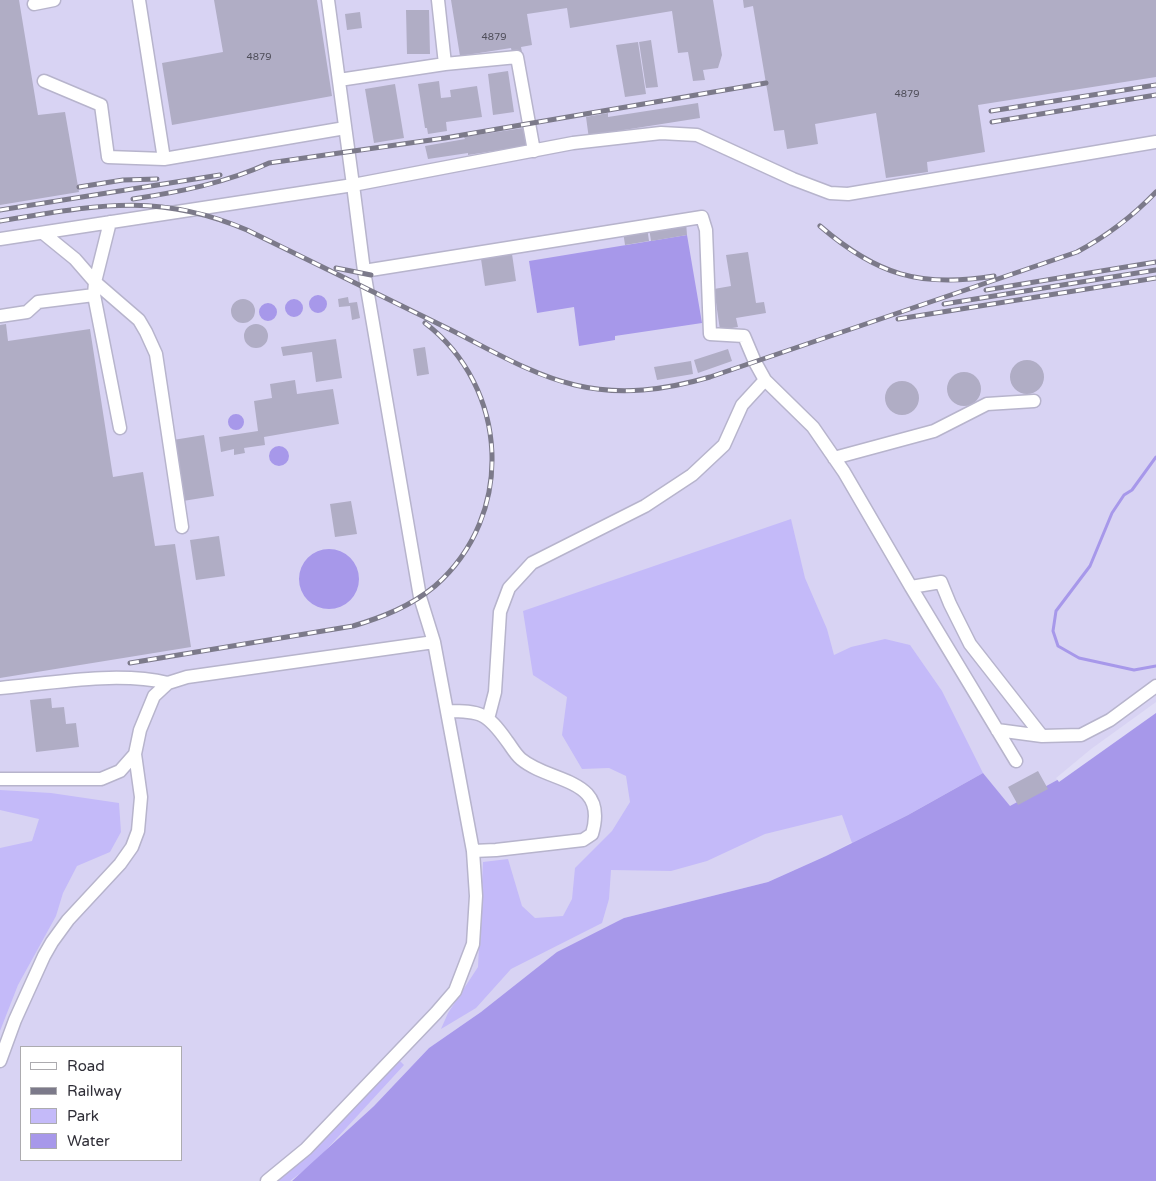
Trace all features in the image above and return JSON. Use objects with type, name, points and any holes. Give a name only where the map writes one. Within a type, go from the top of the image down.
[{"type":"lane","points":[[34,4],[54,0]]},
{"type":"lane","points":[[139,0],[164,159]]},
{"type":"lane","points":[[267,1181],[306,1149],[436,1014],[455,990],[473,944],[476,896],[473,851],[434,642],[420,597],[364,271],[328,0]]},
{"type":"lane","points":[[438,0],[444,64]]},
{"type":"lane","points":[[339,80],[444,64],[517,58],[534,151]]},
{"type":"lane","points":[[44,82],[101,105],[108,157],[164,159],[345,128]]},
{"type":"lane","points":[[0,239],[353,185],[573,143],[661,133],[697,135],[830,193],[848,194],[1156,142]]},
{"type":"lane","points":[[364,271],[702,217],[706,230],[710,334],[744,336],[754,362],[764,380],[813,427],[844,472],[1016,761]]},
{"type":"lane","points":[[110,222],[94,288],[120,428]]},
{"type":"lane","points":[[43,233],[75,259],[94,288],[139,320],[146,332],[156,354],[182,527]]},
{"type":"lane","points":[[0,316],[27,312],[38,302],[94,288]]},
{"type":"lane","points":[[488,719],[495,692],[500,612],[509,588],[532,563],[645,506],[692,475],[724,445],[742,405],[764,380]]},
{"type":"lane","points":[[834,458],[934,431],[987,404],[1034,401]]},
{"type":"lane","points":[[911,587],[940,582],[970,644],[1042,736]]},
{"type":"lane","points":[[0,1061],[19,1011],[52,942],[68,920],[120,864],[132,847],[138,832],[142,797],[135,754],[140,730],[154,696],[168,683],[187,677],[434,642]]},
{"type":"lane","points":[[0,688],[82,680],[148,679],[168,683]]},
{"type":"lane","points":[[997,730],[1042,736],[1081,735],[1110,720],[1156,686]]},
{"type":"lane","points":[[447,711],[467,711],[482,714],[496,725],[520,758],[535,768],[564,779],[578,787],[589,796],[596,811],[596,822],[592,834],[583,840],[473,851]]},
{"type":"lane","points":[[0,778],[102,779],[120,771],[135,754]]},
{"type":"shaded area","points":[[0,0],[1156,0],[1156,704],[1059,779],[1010,807],[983,773],[826,856],[768,882],[624,918],[429,1048],[374,1106],[292,1181],[0,1181]]},
{"type":"green space","points":[[791,519],[805,578],[827,629],[834,655],[851,647],[885,639],[910,645],[942,691],[983,773],[908,815],[852,843],[842,815],[765,834],[707,861],[671,871],[611,870],[609,899],[602,923],[511,969],[476,1008],[441,1029],[448,1013],[478,967],[483,862],[508,859],[522,906],[535,918],[563,916],[572,899],[575,868],[612,831],[630,802],[626,776],[609,768],[582,769],[562,735],[567,697],[533,675],[523,611]]},
{"type":"green space","points":[[0,790],[51,793],[119,803],[121,832],[110,852],[77,866],[63,893],[56,916],[18,985],[0,1031],[0,848],[32,841],[39,819],[0,810]]},
{"type":"green space","points":[[399,1060],[404,1065],[314,1163],[290,1181],[271,1181]]},
{"type":"water","points":[[687,235],[702,323],[615,336],[615,340],[579,346],[574,307],[537,313],[529,261]]},
{"type":"water","points":[[314,295],[322,295],[327,300],[325,311],[314,313],[309,308],[309,300]]},
{"type":"water","points":[[290,299],[298,299],[303,304],[301,315],[290,317],[285,312],[285,304]]},
{"type":"water","points":[[264,303],[272,303],[277,308],[275,319],[264,321],[259,316],[259,308]]},
{"type":"water","points":[[236,414],[242,416],[244,422],[242,428],[236,430],[230,428],[228,422],[230,416]]},
{"type":"water","points":[[279,446],[286,449],[289,456],[286,463],[279,466],[272,463],[269,456],[272,449]]},
{"type":"water","points":[[329,549],[346,554],[354,562],[359,579],[354,596],[346,604],[329,609],[312,604],[304,596],[299,579],[304,562],[312,554]]},
{"type":"water","points":[[1156,705],[1156,1181],[292,1181],[374,1106],[429,1048],[481,1012],[557,952],[624,918],[768,882],[826,856],[908,815],[983,773],[1010,806],[1059,779]]},
{"type":"pier","points":[[1156,702],[1156,713],[1059,782],[1056,778],[1091,749]]},
{"type":"building","points":[[0,0],[19,0],[38,115],[65,112],[79,192],[0,205]]},
{"type":"building","points":[[214,0],[317,0],[332,96],[172,125],[162,63],[223,52]]},
{"type":"building","points":[[451,0],[713,0],[722,55],[718,68],[703,70],[705,80],[693,81],[688,52],[678,53],[672,11],[570,28],[567,8],[527,14],[532,45],[521,47],[522,52],[512,53],[511,48],[460,56]]},
{"type":"building","points":[[743,0],[1156,0],[1156,77],[978,105],[985,152],[927,162],[928,172],[886,178],[876,113],[815,124],[818,144],[787,149],[784,130],[774,131],[753,6],[744,8]]},
{"type":"building","points":[[406,10],[429,10],[430,54],[407,54]]},
{"type":"building","points":[[360,12],[362,28],[347,30],[345,14]]},
{"type":"building","points":[[651,40],[658,87],[646,88],[639,42]]},
{"type":"building","points":[[638,42],[646,94],[625,97],[616,45]]},
{"type":"building","points":[[508,71],[514,112],[493,115],[488,74]]},
{"type":"building","points":[[439,81],[441,98],[451,97],[450,90],[477,86],[482,117],[446,122],[447,131],[428,134],[427,128],[425,128],[418,84]]},
{"type":"building","points":[[395,84],[404,138],[374,143],[365,89]]},
{"type":"building","points":[[698,103],[700,118],[611,132],[612,135],[589,139],[586,117],[608,113],[608,117]]},
{"type":"building","points":[[523,128],[526,146],[428,159],[425,146],[465,139],[464,137]]},
{"type":"building","points":[[686,222],[687,235],[651,241],[649,228]]},
{"type":"building","points":[[647,227],[649,241],[625,245],[623,231]]},
{"type":"building","points":[[748,252],[756,303],[764,302],[766,313],[736,318],[738,327],[720,330],[714,289],[731,286],[726,255]]},
{"type":"building","points":[[512,254],[516,281],[485,286],[481,259]]},
{"type":"building","points":[[348,297],[349,303],[357,302],[360,318],[352,320],[350,306],[339,307],[338,299]]},
{"type":"building","points":[[243,299],[252,302],[255,311],[252,320],[243,323],[234,320],[231,311],[234,302]]},
{"type":"building","points":[[6,324],[8,341],[90,329],[113,477],[143,472],[155,546],[175,544],[191,647],[0,678],[0,325]]},
{"type":"building","points":[[256,324],[265,327],[268,336],[265,345],[256,348],[247,345],[244,336],[247,327]]},
{"type":"building","points":[[336,339],[342,378],[316,382],[312,352],[283,356],[281,347]]},
{"type":"building","points":[[425,347],[429,374],[417,376],[413,349]]},
{"type":"building","points":[[728,349],[732,361],[698,373],[694,360]]},
{"type":"building","points":[[1027,360],[1034,361],[1039,365],[1043,370],[1043,384],[1039,389],[1034,393],[1027,394],[1020,393],[1015,389],[1011,384],[1010,377],[1011,370],[1015,365],[1020,361]]},
{"type":"building","points":[[691,361],[693,374],[657,380],[654,367]]},
{"type":"building","points":[[964,372],[976,377],[981,389],[976,401],[964,406],[952,401],[947,389],[952,377]]},
{"type":"building","points":[[295,380],[297,394],[333,389],[339,424],[264,437],[265,445],[244,448],[245,453],[234,455],[234,449],[221,452],[219,437],[258,431],[254,401],[272,398],[270,384]]},
{"type":"building","points":[[902,381],[914,386],[919,398],[914,410],[902,415],[890,410],[885,398],[890,386]]},
{"type":"building","points":[[204,435],[214,496],[183,501],[173,440]]},
{"type":"building","points":[[351,501],[357,534],[335,537],[330,504]]},
{"type":"building","points":[[219,536],[225,576],[196,580],[190,540]]},
{"type":"building","points":[[51,698],[52,708],[64,707],[66,724],[76,723],[79,747],[36,752],[30,700]]},
{"type":"building","points":[[1038,771],[1048,789],[1018,805],[1008,787]]},
{"type":"waterway","points":[[1156,457],[1132,490],[1124,495],[1112,513],[1090,566],[1056,611],[1053,631],[1058,646],[1079,658],[1134,670],[1156,666]]},
{"type":"railway","points":[[133,199],[202,186],[236,176],[269,163],[445,138],[766,83]]},
{"type":"railway","points":[[991,111],[1156,85]]},
{"type":"railway","points":[[992,122],[1156,95]]},
{"type":"railway","points":[[0,210],[220,175]]},
{"type":"railway","points":[[79,187],[123,180],[157,179]]},
{"type":"railway","points":[[0,221],[95,207],[124,205],[183,210],[214,218],[247,230],[496,354],[543,375],[575,385],[626,391],[660,388],[710,377],[1077,252],[1119,225],[1156,192]]},
{"type":"railway","points":[[820,226],[861,256],[881,267],[901,274],[944,280],[994,276]]},
{"type":"railway","points":[[986,290],[1156,262]]},
{"type":"railway","points":[[336,268],[371,275]]},
{"type":"railway","points":[[944,304],[1156,270]]},
{"type":"railway","points":[[898,319],[1156,278]]},
{"type":"railway","points":[[130,663],[364,623],[386,615],[426,593],[435,586],[461,557],[479,524],[490,488],[492,452],[486,416],[473,381],[453,350],[425,323]]}]
